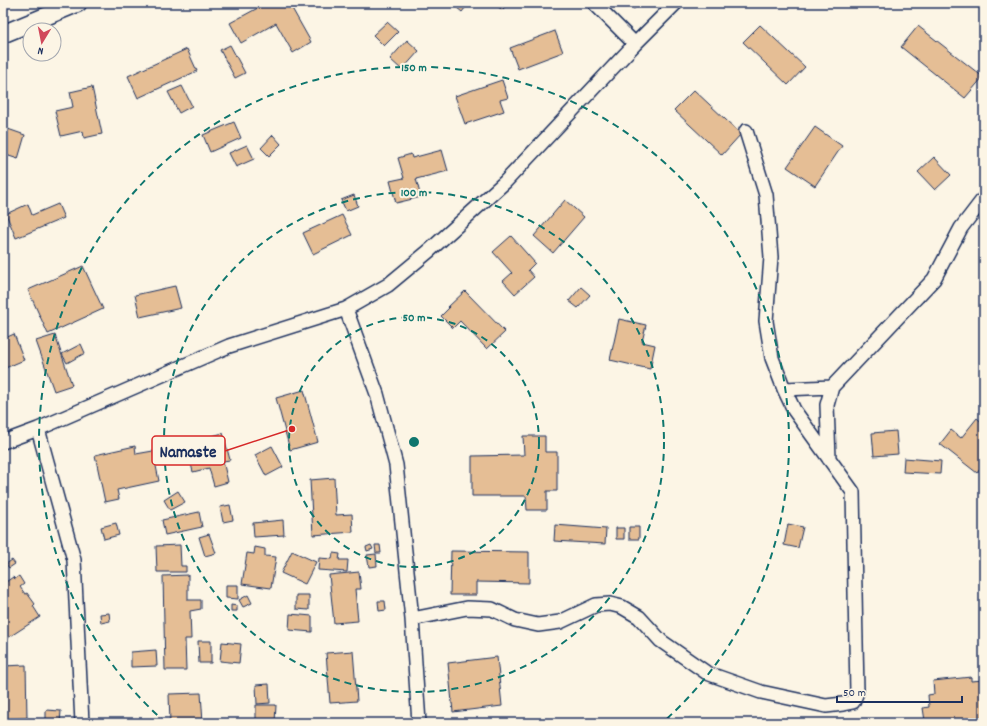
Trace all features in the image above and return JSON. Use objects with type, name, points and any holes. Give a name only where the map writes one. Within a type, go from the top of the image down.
[{"type":"street","points":[[3,34],[78,3]]},
{"type":"street","points":[[594,3],[635,44]]},
{"type":"street","points":[[3,442],[38,429],[229,346],[346,309],[388,285],[441,241],[505,182],[635,44],[676,3]]},
{"type":"street","points":[[412,619],[467,608],[492,609],[515,620],[538,625],[560,622],[596,605],[622,606],[639,617],[661,641],[707,673],[761,692],[826,706],[853,702],[857,692],[853,492],[794,410],[772,358],[766,321],[771,257],[766,195],[746,131]]},
{"type":"street","points":[[830,458],[827,405],[832,387],[934,278],[961,228],[984,198]]},
{"type":"street","points":[[346,309],[377,394],[396,465],[412,619],[419,723]]},
{"type":"street","points":[[784,389],[832,387]]},
{"type":"street","points":[[38,429],[74,560],[82,723]]},
{"type":"building","points":[[267,3],[289,3],[311,42],[293,53],[276,23],[241,43],[230,23]]},
{"type":"building","points":[[451,3],[469,3],[462,12]]},
{"type":"building","points":[[494,3],[509,3],[502,10]]},
{"type":"building","points":[[627,3],[640,3],[634,9]]},
{"type":"building","points":[[387,22],[398,32],[384,46],[373,35]]},
{"type":"building","points":[[760,25],[805,67],[788,85],[743,42]]},
{"type":"building","points":[[918,26],[983,77],[965,98],[901,47]]},
{"type":"building","points":[[555,31],[563,52],[518,69],[510,48]]},
{"type":"building","points":[[407,40],[419,51],[402,70],[390,59]]},
{"type":"building","points":[[230,45],[245,73],[235,78],[220,50]]},
{"type":"building","points":[[187,49],[197,71],[138,98],[128,76]]},
{"type":"building","points":[[502,80],[508,98],[500,100],[504,111],[465,124],[455,96]]},
{"type":"building","points":[[182,86],[192,106],[179,113],[168,92]]},
{"type":"building","points":[[92,87],[102,134],[84,138],[83,131],[61,136],[55,111],[73,107],[70,92]]},
{"type":"building","points":[[694,90],[741,134],[722,155],[674,110]]},
{"type":"building","points":[[234,122],[241,138],[210,152],[203,135]]},
{"type":"building","points":[[815,127],[842,146],[815,186],[787,167]]},
{"type":"building","points":[[5,128],[25,135],[18,159],[3,154],[3,136]]},
{"type":"building","points":[[273,135],[281,144],[269,156],[261,148]]},
{"type":"building","points":[[247,145],[254,159],[236,167],[229,153]]},
{"type":"building","points":[[442,150],[448,171],[416,179],[421,197],[396,203],[390,181],[404,178],[398,158],[411,154],[412,158]]},
{"type":"building","points":[[934,157],[951,175],[935,190],[918,172]]},
{"type":"building","points":[[354,195],[358,206],[346,211],[341,200]]},
{"type":"building","points":[[565,200],[584,217],[553,253],[534,236]]},
{"type":"building","points":[[28,204],[32,215],[58,204],[64,218],[16,238],[6,214]]},
{"type":"building","points":[[342,215],[352,235],[313,254],[303,233]]},
{"type":"building","points":[[511,236],[535,263],[528,270],[534,277],[515,294],[503,281],[512,273],[493,252]]},
{"type":"building","points":[[83,266],[103,309],[48,334],[28,290]]},
{"type":"building","points":[[175,286],[181,308],[140,317],[135,295]]},
{"type":"building","points":[[581,287],[590,295],[578,308],[569,301]]},
{"type":"building","points":[[465,291],[505,332],[487,349],[460,321],[453,328],[441,316]]},
{"type":"building","points":[[619,319],[646,325],[642,342],[655,345],[650,369],[610,360]]},
{"type":"building","points":[[14,334],[24,360],[3,369],[3,339]]},
{"type":"building","points":[[55,335],[72,385],[54,391],[36,341]]},
{"type":"building","points":[[81,344],[85,353],[67,363],[62,354]]},
{"type":"building","points":[[304,390],[318,442],[290,450],[276,398]]},
{"type":"building","points":[[977,418],[984,424],[984,455],[982,458],[984,460],[984,464],[977,473],[940,444],[951,430],[961,438]]},
{"type":"building","points":[[896,431],[898,454],[874,456],[872,433]]},
{"type":"building","points":[[223,433],[230,460],[223,461],[228,482],[214,486],[209,468],[193,472],[186,443]]},
{"type":"building","points":[[523,436],[545,436],[545,452],[557,452],[557,491],[547,491],[547,510],[527,510],[526,496],[472,496],[472,456],[524,455]]},
{"type":"building","points":[[135,446],[136,454],[153,451],[159,481],[117,490],[119,499],[105,502],[95,455]]},
{"type":"building","points":[[272,446],[283,467],[266,476],[255,455]]},
{"type":"building","points":[[904,458],[941,461],[940,474],[903,472]]},
{"type":"building","points":[[334,478],[336,515],[352,514],[353,532],[313,535],[310,480]]},
{"type":"building","points":[[178,491],[185,502],[170,510],[164,500]]},
{"type":"building","points":[[230,505],[233,520],[223,522],[220,507]]},
{"type":"building","points":[[199,512],[202,527],[165,535],[162,520]]},
{"type":"building","points":[[283,520],[284,535],[254,537],[253,523]]},
{"type":"building","points":[[116,523],[119,535],[104,539],[101,527]]},
{"type":"building","points":[[788,524],[803,527],[798,548],[784,545]]},
{"type":"building","points":[[555,525],[606,529],[605,544],[554,541]]},
{"type":"building","points":[[629,527],[639,527],[639,539],[629,539]]},
{"type":"building","points":[[616,528],[624,528],[624,539],[616,539]]},
{"type":"building","points":[[209,534],[216,553],[205,556],[199,537]]},
{"type":"building","points":[[180,545],[181,566],[186,566],[186,572],[157,572],[156,546]]},
{"type":"building","points":[[371,545],[373,549],[367,551],[366,547]]},
{"type":"building","points":[[375,545],[380,545],[381,553],[376,553]]},
{"type":"building","points":[[255,547],[265,549],[265,556],[276,557],[271,588],[242,584],[247,553],[254,554]]},
{"type":"building","points":[[292,551],[316,562],[305,584],[281,573]]},
{"type":"building","points":[[451,551],[529,552],[529,583],[476,582],[476,595],[450,595]]},
{"type":"building","points":[[333,553],[340,554],[339,560],[348,560],[347,572],[318,570],[319,558],[332,559]]},
{"type":"building","points":[[376,554],[377,566],[369,567],[367,555]]},
{"type":"building","points":[[12,560],[15,564],[9,568],[6,564]]},
{"type":"building","points":[[359,572],[361,589],[355,589],[358,621],[334,623],[329,575]]},
{"type":"building","points":[[188,575],[188,600],[201,600],[201,609],[190,611],[191,639],[185,639],[186,670],[165,670],[163,576]]},
{"type":"building","points":[[19,576],[24,584],[20,587],[25,594],[27,593],[35,604],[33,606],[40,617],[3,641],[3,584],[13,577],[15,579]]},
{"type":"building","points":[[226,585],[238,585],[238,599],[226,598]]},
{"type":"building","points":[[248,595],[252,603],[243,607],[239,600]]},
{"type":"building","points":[[296,595],[309,595],[309,610],[296,609]]},
{"type":"building","points":[[378,601],[385,601],[386,610],[379,611]]},
{"type":"building","points":[[231,605],[237,606],[237,611],[231,611]]},
{"type":"building","points":[[109,613],[110,621],[101,623],[100,614]]},
{"type":"building","points":[[290,614],[312,616],[312,632],[289,630]]},
{"type":"building","points":[[198,641],[211,641],[211,663],[199,663]]},
{"type":"building","points":[[222,642],[241,644],[239,663],[220,661]]},
{"type":"building","points":[[156,650],[157,666],[131,667],[131,652]]},
{"type":"building","points":[[353,651],[357,701],[330,703],[326,653]]},
{"type":"building","points":[[497,657],[502,706],[453,712],[448,663]]},
{"type":"building","points":[[26,665],[27,718],[3,719],[3,666]]},
{"type":"building","points":[[971,677],[971,681],[984,680],[984,723],[931,723],[930,720],[925,721],[923,708],[929,707],[928,695],[934,694],[933,681]]},
{"type":"building","points":[[269,684],[270,703],[257,704],[256,685]]},
{"type":"building","points":[[201,693],[203,723],[170,723],[169,694]]},
{"type":"building","points":[[256,705],[276,705],[275,723],[256,723]]},
{"type":"building","points":[[46,710],[61,711],[60,723],[46,723]]},
{"type":"place","name":"Namaste","points":[[292,429]]}]
